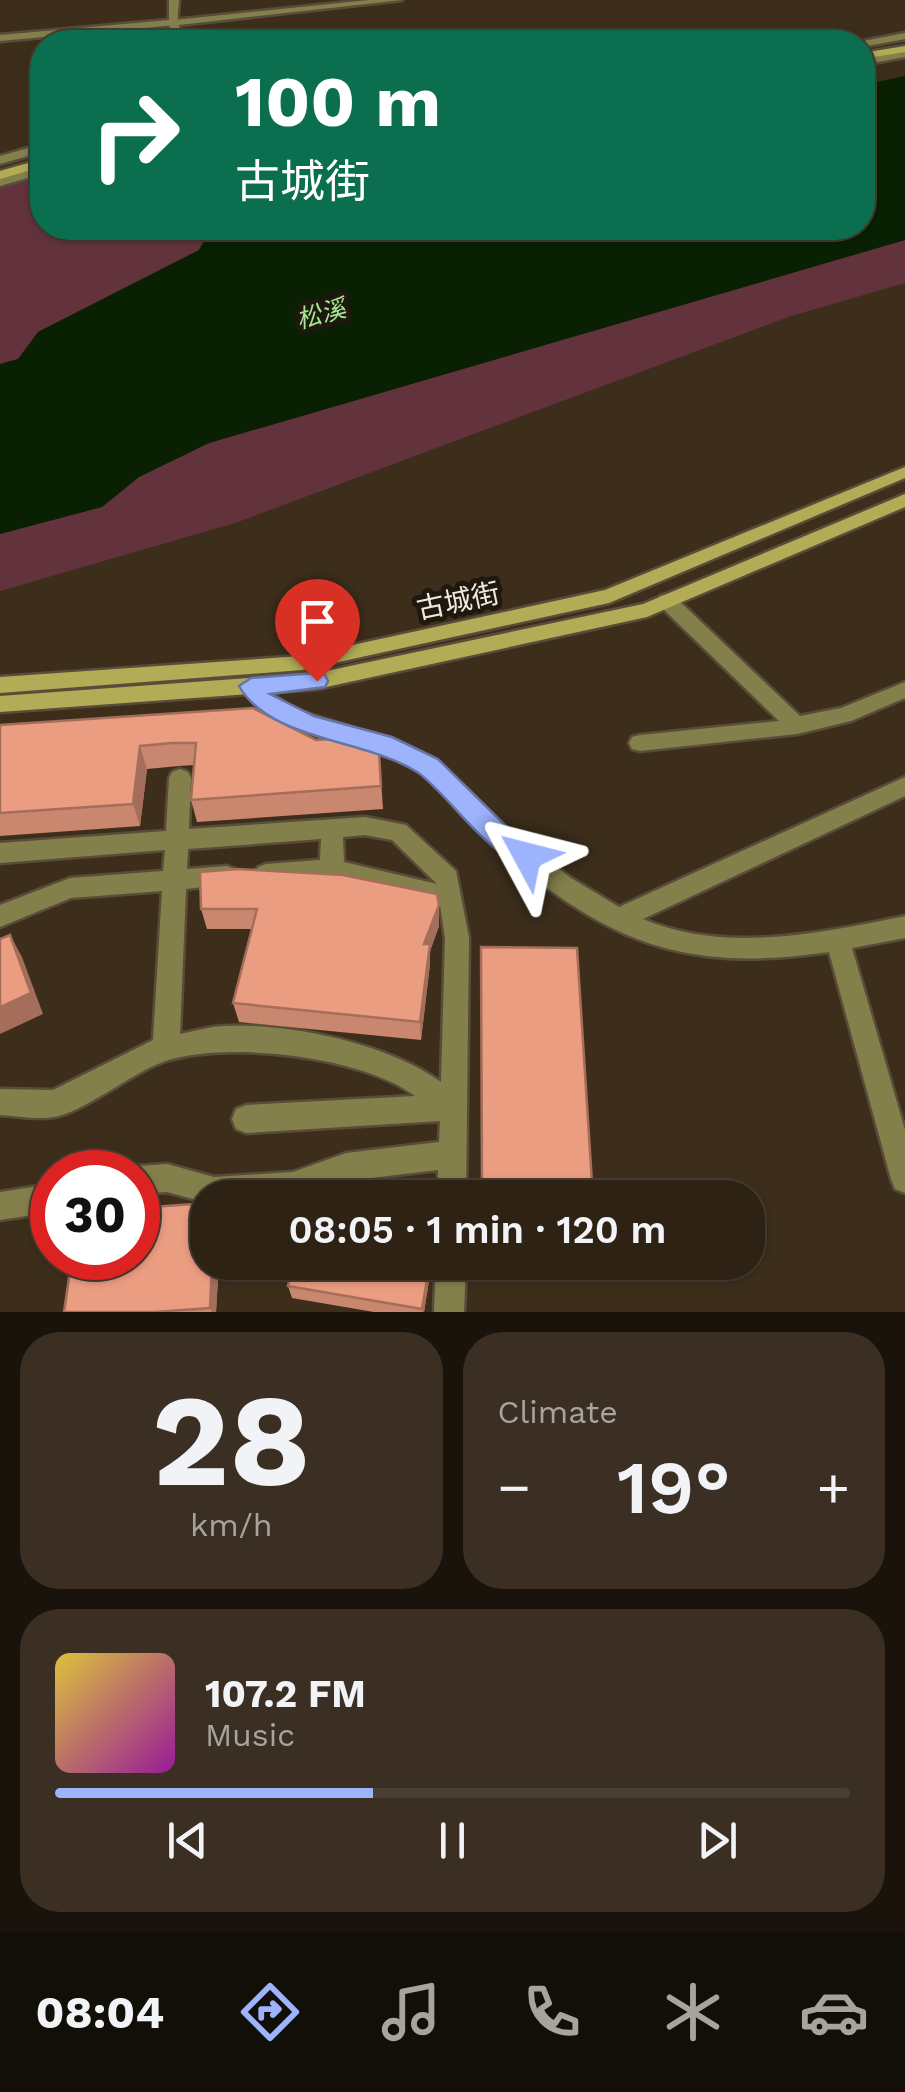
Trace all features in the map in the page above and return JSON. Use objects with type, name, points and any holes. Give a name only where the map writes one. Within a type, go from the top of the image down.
[{"type":"main road","points":[[0,163],[30,155]]},
{"type":"main road","name":"古城街","points":[[0,685],[302,663],[609,596],[905,472]]},
{"type":"main road","name":"古城街","points":[[0,704],[317,681],[646,610],[905,500]]},
{"type":"street","points":[[170,0],[173,30]]},
{"type":"street","points":[[91,30],[397,0]]},
{"type":"street","points":[[0,38],[30,35]]},
{"type":"street","points":[[875,51],[905,45]]},
{"type":"street","points":[[875,51],[905,45]]},
{"type":"street","points":[[0,178],[30,170]]},
{"type":"street","points":[[667,601],[797,726]]},
{"type":"street","points":[[251,686],[260,699],[308,724],[383,743],[429,766],[497,834],[616,920],[686,944],[760,947],[905,928]]},
{"type":"street","points":[[640,743],[797,726],[844,716],[905,690]]},
{"type":"street","points":[[166,1048],[180,778]]},
{"type":"street","points":[[616,920],[905,786]]},
{"type":"street","points":[[0,853],[365,826],[398,832],[448,878],[457,938],[452,1180]]},
{"type":"street","points":[[332,829],[332,869]]},
{"type":"street","points":[[0,916],[70,888],[332,869],[450,897]]},
{"type":"street","points":[[837,938],[905,1178]]},
{"type":"street","points":[[0,1102],[55,1104],[166,1048],[225,1038],[298,1044],[381,1064],[412,1076],[453,1107]]},
{"type":"street","points":[[246,1118],[453,1107]]},
{"type":"street","points":[[160,1178],[214,1191],[294,1186],[346,1167],[453,1154]]},
{"type":"street","points":[[0,1206],[30,1201]]},
{"type":"street","points":[[449,1312],[450,1280]]},
{"type":"shaded area","points":[[30,175],[30,240],[204,240],[199,250],[38,332],[18,359],[0,364],[0,184]]},
{"type":"shaded area","points":[[905,240],[905,283],[791,316],[235,523],[0,591],[0,534],[102,507],[139,477],[209,443]]},
{"type":"water","name":"松溪","points":[[905,76],[905,240],[209,443],[139,477],[102,507],[0,534],[0,364],[18,359],[38,332],[199,250],[204,242],[875,240],[875,82]]},
{"type":"building","points":[[253,708],[316,740],[378,736],[381,786],[191,800],[196,743],[172,743],[140,746],[133,804],[0,813],[0,725]]},
{"type":"building","points":[[237,869],[343,875],[437,894],[439,905],[424,944],[430,944],[420,1022],[233,1003],[257,909],[201,909],[200,872]]},
{"type":"building","points":[[10,935],[31,993],[0,1007],[0,939]]},
{"type":"building","points":[[481,947],[577,948],[592,1180],[482,1180]]},
{"type":"building","points":[[190,1204],[190,1280],[211,1280],[210,1308],[64,1312],[69,1280],[160,1280],[160,1206]]},
{"type":"building","points":[[289,1280],[427,1280],[422,1309],[288,1286]]},
{"type":"route","points":[[317,681],[251,686],[260,699],[308,724],[383,743],[429,766],[497,834],[527,856]]}]
